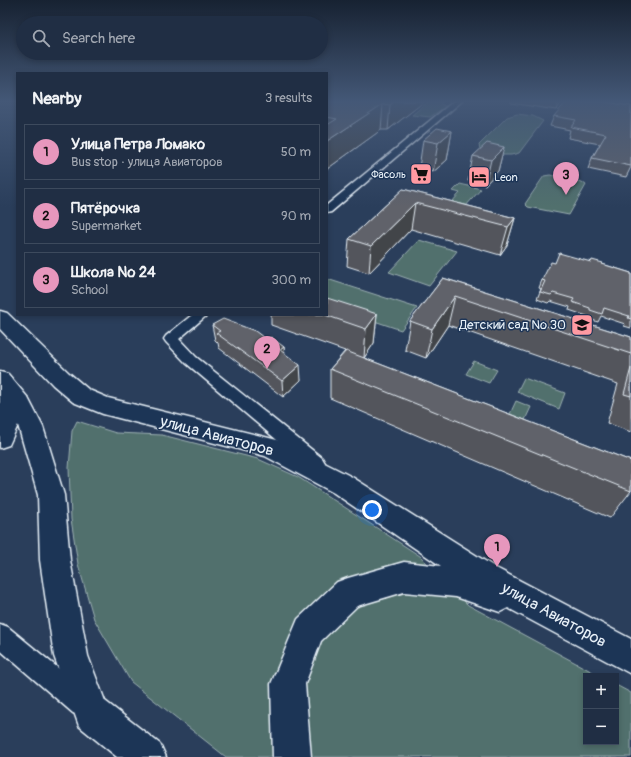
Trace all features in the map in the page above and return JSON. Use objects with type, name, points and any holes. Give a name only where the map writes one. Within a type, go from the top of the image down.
[{"type":"main road","name":"улица Авиаторов","points":[[0,317],[61,379],[81,396],[103,405],[272,448],[343,485],[485,578],[540,610],[631,657]]},
{"type":"main road","points":[[0,438],[9,418],[3,384]]},
{"type":"main road","points":[[3,384],[20,404],[31,427],[51,495],[55,560],[71,656],[92,713],[147,757]]},
{"type":"main road","points":[[292,757],[288,684],[309,630],[348,593],[404,577],[456,582],[540,610]]},
{"type":"street","points":[[328,209],[416,136]]},
{"type":"street","points":[[199,316],[171,339],[197,365],[343,485]]},
{"type":"street","points":[[0,635],[92,713]]},
{"type":"green space","points":[[488,136],[532,136],[519,153],[511,155],[497,155],[480,149],[479,145]]},
{"type":"green space","points":[[550,175],[582,182],[586,185],[569,215],[528,207],[525,204],[544,176]]},
{"type":"green space","points":[[460,184],[481,189],[464,208],[450,204],[460,193],[453,191]]},
{"type":"green space","points":[[419,240],[457,251],[429,286],[389,272]]},
{"type":"green space","points":[[328,279],[417,308],[401,330],[328,305]]},
{"type":"green space","points":[[474,361],[497,370],[489,383],[466,374]]},
{"type":"green space","points":[[524,378],[565,393],[559,409],[517,392]]},
{"type":"green space","points":[[516,401],[531,407],[525,420],[510,414]]},
{"type":"green space","points":[[77,421],[116,433],[162,435],[258,459],[298,477],[420,556],[468,605],[594,673],[583,673],[583,745],[619,745],[619,687],[631,693],[631,757],[226,757],[131,682],[94,619],[78,564],[71,519],[69,468],[72,431]]},
{"type":"building","points":[[328,136],[334,136],[328,140]]},
{"type":"building","points":[[427,136],[446,136],[438,143],[423,140]]},
{"type":"building","points":[[605,136],[631,136],[631,166],[592,158]]},
{"type":"building","points":[[487,143],[504,147],[491,160],[473,156]]},
{"type":"building","points":[[403,189],[515,218],[508,227],[415,203],[371,246],[349,239]]},
{"type":"building","points":[[559,253],[591,262],[592,260],[603,263],[602,264],[631,273],[631,319],[628,318],[629,316],[604,308],[602,314],[572,302],[574,299],[553,293],[551,295],[540,292],[545,281],[542,280],[551,262],[555,263]]},
{"type":"building","points":[[443,278],[631,337],[631,354],[455,296],[432,329],[410,321]]},
{"type":"building","points":[[328,298],[377,314],[366,329],[328,316]]},
{"type":"building","points":[[223,319],[255,331],[267,340],[271,337],[284,347],[280,350],[300,365],[282,381],[216,333],[220,331],[212,325]]},
{"type":"building","points":[[346,351],[631,461],[631,491],[330,369]]},
{"type":"building","points":[[631,368],[631,396],[624,394]]},
{"type":"place","name":"Фасоль","points":[[421,174]]},
{"type":"place","name":"Leon","points":[[479,177]]},
{"type":"place","name":"Школа № 24","points":[[566,195]]},
{"type":"place","name":"Детский сад № 30","points":[[582,325]]},
{"type":"place","name":"Пятёрочка","points":[[267,369]]},
{"type":"place","name":"Улица Петра Ломако","points":[[497,567]]}]
